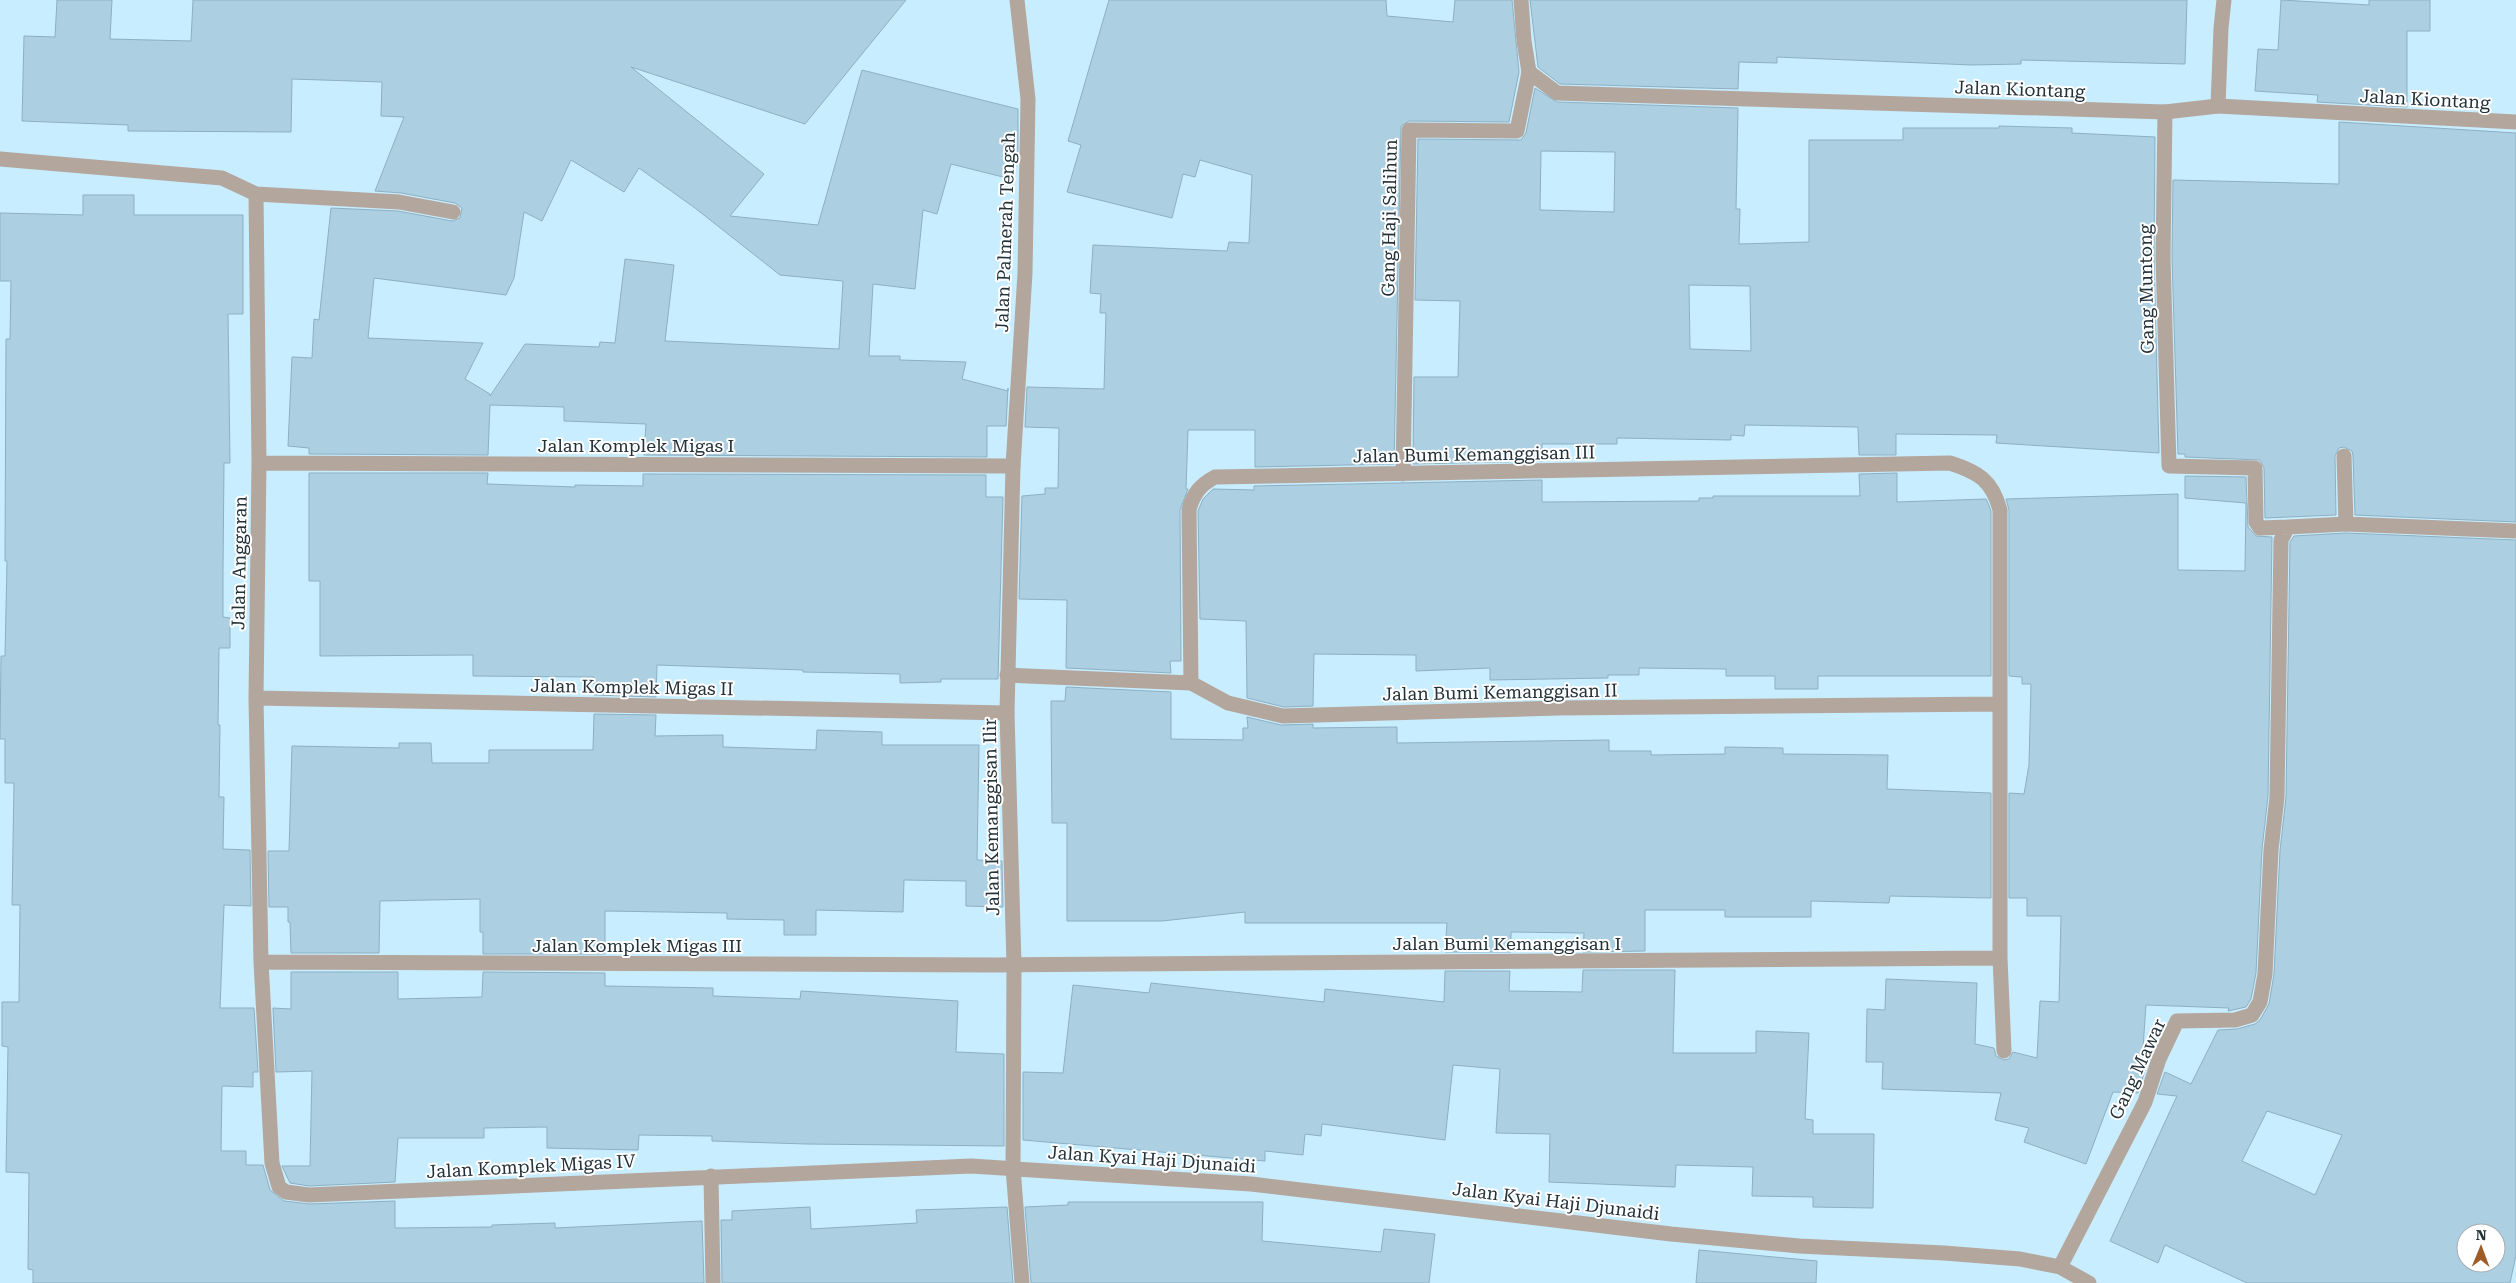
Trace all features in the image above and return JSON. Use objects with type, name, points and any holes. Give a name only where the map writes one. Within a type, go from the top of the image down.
[{"type":"street","name":"Jalan Palmerah Tengah","points":[[1013,466],[1025,273],[1028,99],[1018,0]]},
{"type":"street","points":[[1521,0],[1524,41],[1529,72]]},
{"type":"street","points":[[2218,106],[2220,28],[2224,0]]},
{"type":"street","name":"Jalan Kiontang","points":[[1529,72],[1557,92],[2165,112],[2218,106],[2516,122]]},
{"type":"street","name":"Gang Haji Salihun","points":[[1403,474],[1409,130],[1517,131],[1529,72]]},
{"type":"street","name":"Gang Muntong","points":[[2165,112],[2163,257],[2170,466],[2255,468],[2256,522],[2260,528],[2288,527]]},
{"type":"street","points":[[0,159],[230,180],[256,194],[399,202],[453,212]]},
{"type":"street","name":"Jalan Anggaran","points":[[256,194],[259,463],[256,698],[261,962]]},
{"type":"street","points":[[2344,456],[2346,524]]},
{"type":"street","name":"Jalan Komplek Migas I","points":[[259,463],[1013,466]]},
{"type":"street","name":"Jalan Bumi Kemanggisan III","points":[[1192,683],[1189,510],[1198,488],[1215,477],[1950,463],[1970,471],[1987,482],[1997,498],[2000,510],[2000,704]]},
{"type":"street","name":"Jalan Kemanggisan Ilir","points":[[1013,466],[1007,713],[1014,965],[1013,1168],[1022,1283]]},
{"type":"street","points":[[2288,527],[2346,524],[2516,531]]},
{"type":"street","name":"Gang Mawar","points":[[2060,1267],[2145,1102],[2159,1059],[2177,1021],[2235,1020],[2252,1015],[2260,1002],[2265,974],[2271,850],[2277,797],[2281,540],[2288,527]]},
{"type":"street","name":"Jalan Bumi Kemanggisan II","points":[[1007,675],[1192,683],[1228,703],[1283,716],[1559,708],[2000,704]]},
{"type":"street","name":"Jalan Komplek Migas II","points":[[256,698],[1007,713]]},
{"type":"street","points":[[2000,704],[2000,958],[2004,1051]]},
{"type":"street","name":"Jalan Bumi Kemanggisan I","points":[[1014,965],[2000,958]]},
{"type":"street","name":"Jalan Komplek Migas III","points":[[261,962],[1014,965]]},
{"type":"street","name":"Jalan Komplek Migas IV","points":[[261,962],[272,1163],[279,1187],[286,1192],[309,1195],[971,1166],[1013,1168]]},
{"type":"street","name":"Jalan Kyai Haji Djunaidi","points":[[1013,1168],[1251,1184],[1671,1234],[1799,1246],[1973,1255],[2039,1261],[2060,1267],[2080,1281]]},
{"type":"street","points":[[711,1176],[713,1283]]},
{"type":"building","points":[[57,0],[112,0],[110,39],[191,41],[193,0],[906,0],[805,124],[631,67],[764,174],[730,216],[818,225],[862,70],[1018,109],[1018,150],[1011,179],[951,164],[937,214],[923,210],[915,289],[873,284],[869,356],[900,356],[900,360],[966,362],[962,379],[1008,391],[1006,426],[987,426],[987,457],[644,455],[646,424],[564,421],[564,407],[490,405],[488,455],[309,454],[309,448],[288,446],[292,357],[312,358],[314,319],[319,320],[331,208],[398,211],[452,221],[460,218],[462,208],[455,203],[401,193],[375,191],[404,117],[381,116],[382,82],[292,79],[291,132],[128,131],[128,125],[22,121],[24,36],[55,37]],"holes":[[[571,160],[624,192],[639,168],[695,208],[780,275],[843,281],[839,349],[665,341],[674,265],[625,259],[615,343],[600,342],[599,347],[525,344],[490,396],[490,394],[465,379],[483,343],[368,338],[374,278],[506,295],[514,278],[524,212],[542,221]]]},
{"type":"building","points":[[1109,0],[1386,0],[1387,16],[1453,22],[1455,0],[1512,0],[1519,72],[1509,122],[1409,121],[1401,126],[1394,464],[1255,467],[1255,430],[1188,430],[1186,489],[1188,489],[1180,510],[1181,661],[1170,661],[1171,673],[1066,668],[1067,600],[1019,599],[1022,496],[1045,494],[1045,488],[1058,488],[1059,428],[1025,427],[1027,387],[1104,389],[1106,313],[1100,313],[1101,294],[1090,293],[1093,245],[1227,251],[1229,242],[1249,243],[1252,175],[1200,160],[1195,177],[1183,174],[1172,218],[1067,192],[1081,145],[1068,141]]},
{"type":"building","points":[[1530,0],[2187,0],[2185,64],[2021,60],[2021,64],[1972,65],[1777,57],[1777,63],[1739,62],[1738,89],[1560,84],[1538,67]]},
{"type":"building","points":[[2281,0],[2369,5],[2369,0],[2430,0],[2430,31],[2407,31],[2407,107],[2317,102],[2318,95],[2255,91],[2258,49],[2278,50]]},
{"type":"building","points":[[1535,88],[1557,102],[1738,108],[1736,209],[1740,209],[1739,244],[1809,242],[1809,140],[1903,140],[1903,128],[1999,128],[1999,126],[2072,128],[2072,133],[2155,137],[2154,257],[2159,453],[1996,443],[1997,435],[1896,434],[1896,455],[1859,455],[1858,427],[1745,425],[1744,436],[1731,435],[1731,440],[1617,438],[1617,444],[1542,444],[1542,461],[1413,464],[1414,377],[1458,377],[1460,301],[1415,300],[1418,139],[1521,140],[1526,133]],"holes":[[[1541,151],[1615,152],[1614,212],[1540,210]],[[1689,285],[1750,286],[1751,351],[1690,349]]]},
{"type":"building","points":[[2339,122],[2516,133],[2516,522],[2355,515],[2353,456],[2352,451],[2344,447],[2339,448],[2335,456],[2336,515],[2265,518],[2264,468],[2260,460],[2185,457],[2185,454],[2178,454],[2172,257],[2173,180],[2339,184]]},
{"type":"building","points":[[83,195],[134,195],[134,215],[243,215],[243,314],[228,314],[230,463],[224,463],[223,617],[230,618],[230,648],[219,648],[218,725],[220,725],[219,797],[224,797],[223,849],[250,850],[251,906],[224,905],[220,1008],[254,1008],[258,1072],[253,1072],[253,1087],[222,1086],[221,1151],[246,1151],[246,1165],[263,1165],[270,1190],[284,1201],[309,1204],[395,1201],[395,1228],[492,1227],[492,1225],[555,1223],[555,1228],[702,1221],[704,1283],[33,1283],[33,1270],[28,1269],[29,1173],[6,1172],[8,1047],[2,1046],[2,1002],[19,1002],[20,905],[12,905],[14,783],[5,783],[5,739],[0,739],[1,656],[5,656],[7,561],[5,561],[6,339],[10,339],[11,281],[0,281],[0,213],[83,215]]},
{"type":"building","points":[[309,473],[488,473],[487,484],[575,487],[575,485],[643,486],[643,474],[986,475],[986,497],[1003,497],[998,679],[941,679],[941,682],[900,683],[900,674],[803,672],[803,670],[657,665],[656,697],[594,695],[594,677],[473,676],[473,655],[320,656],[320,581],[309,581]]},
{"type":"building","points":[[1897,473],[1897,502],[1986,499],[1988,503],[1991,511],[1991,676],[1818,676],[1818,689],[1775,689],[1775,676],[1726,676],[1726,669],[1639,668],[1639,675],[1608,675],[1608,678],[1490,680],[1490,668],[1416,671],[1416,655],[1314,654],[1313,706],[1284,707],[1247,698],[1246,621],[1200,619],[1198,511],[1203,499],[1213,489],[1254,490],[1254,486],[1542,480],[1542,502],[1699,501],[1699,498],[1713,498],[1713,496],[1860,496],[1859,474]]},
{"type":"building","points":[[2185,476],[2246,477],[2248,527],[2256,536],[2272,537],[2268,796],[2262,849],[2256,973],[2251,999],[2246,1007],[2228,1011],[2229,1008],[2146,1005],[2142,1062],[2147,1064],[2138,1093],[2113,1092],[2086,1164],[2024,1142],[2029,1128],[1995,1120],[2001,1093],[1882,1089],[1883,1062],[1866,1062],[1867,1009],[1885,1010],[1886,979],[1977,983],[1975,1044],[1994,1048],[1996,1056],[2004,1060],[2009,1059],[2013,1052],[2037,1058],[2040,1001],[2059,1002],[2061,916],[2027,916],[2027,898],[2009,898],[2009,793],[2024,794],[2029,765],[2031,684],[2022,684],[2022,677],[2009,676],[2009,510],[2006,499],[2178,494],[2178,570],[2245,571],[2246,503],[2185,498]]},
{"type":"building","points":[[2346,533],[2516,540],[2516,1255],[2510,1283],[2247,1283],[2165,1245],[2158,1263],[2110,1241],[2177,1096],[2157,1094],[2165,1072],[2191,1084],[2218,1030],[2237,1029],[2255,1024],[2260,1020],[2269,1004],[2274,974],[2280,851],[2286,797],[2290,542],[2294,536]],"holes":[[[2267,1111],[2342,1135],[2315,1195],[2242,1161]]]},
{"type":"building","points":[[1066,687],[1171,692],[1171,739],[1243,740],[1243,728],[1248,728],[1247,717],[1281,725],[1313,724],[1313,728],[1397,727],[1397,743],[1609,740],[1609,751],[1651,751],[1651,755],[1725,754],[1725,747],[1783,748],[1783,754],[1888,755],[1887,789],[1991,793],[1991,898],[1890,896],[1889,903],[1811,901],[1811,917],[1725,917],[1725,910],[1645,910],[1645,951],[1583,952],[1584,933],[1511,932],[1511,952],[1445,952],[1447,923],[1245,923],[1245,912],[1162,921],[1067,921],[1067,823],[1052,823],[1051,701],[1065,701]]},
{"type":"building","points":[[594,714],[656,715],[655,736],[723,735],[723,747],[816,750],[817,730],[882,732],[882,745],[979,745],[977,860],[1002,861],[1003,907],[966,906],[966,881],[904,880],[903,912],[816,910],[816,935],[784,935],[784,920],[727,919],[727,913],[605,911],[605,954],[483,954],[483,932],[480,932],[480,899],[380,901],[379,953],[291,953],[288,907],[269,907],[268,851],[289,851],[292,746],[399,748],[399,743],[431,743],[432,763],[489,763],[489,750],[593,750]]},
{"type":"building","points":[[1583,970],[1675,970],[1673,1053],[1756,1053],[1756,1031],[1809,1033],[1805,1119],[1813,1120],[1813,1134],[1874,1134],[1873,1208],[1813,1207],[1813,1197],[1752,1196],[1753,1167],[1676,1165],[1675,1187],[1549,1182],[1550,1134],[1496,1133],[1500,1069],[1453,1065],[1445,1140],[1322,1124],[1321,1136],[1305,1134],[1303,1155],[1265,1151],[1265,1161],[1023,1140],[1023,1072],[1063,1073],[1073,985],[1149,993],[1151,983],[1324,1002],[1325,989],[1444,1002],[1445,971],[1510,971],[1509,991],[1582,992]]},
{"type":"building","points":[[291,972],[398,972],[398,999],[482,997],[483,972],[605,973],[605,986],[713,988],[713,996],[800,999],[801,991],[958,1001],[956,1052],[1004,1054],[1004,1146],[806,1144],[712,1141],[712,1136],[639,1135],[638,1150],[547,1148],[547,1127],[484,1128],[484,1138],[398,1138],[395,1182],[309,1186],[290,1183],[282,1166],[310,1166],[312,1071],[276,1072],[273,1008],[291,1009]]},
{"type":"building","points":[[1068,1202],[1263,1202],[1262,1241],[1381,1252],[1384,1229],[1435,1234],[1429,1283],[1031,1283],[1025,1207],[1068,1205]]},
{"type":"building","points":[[810,1207],[811,1229],[917,1223],[916,1210],[1007,1207],[1013,1283],[722,1283],[721,1220],[732,1220],[732,1211]]},
{"type":"building","points":[[1699,1250],[1817,1261],[1816,1283],[1696,1283]]}]
